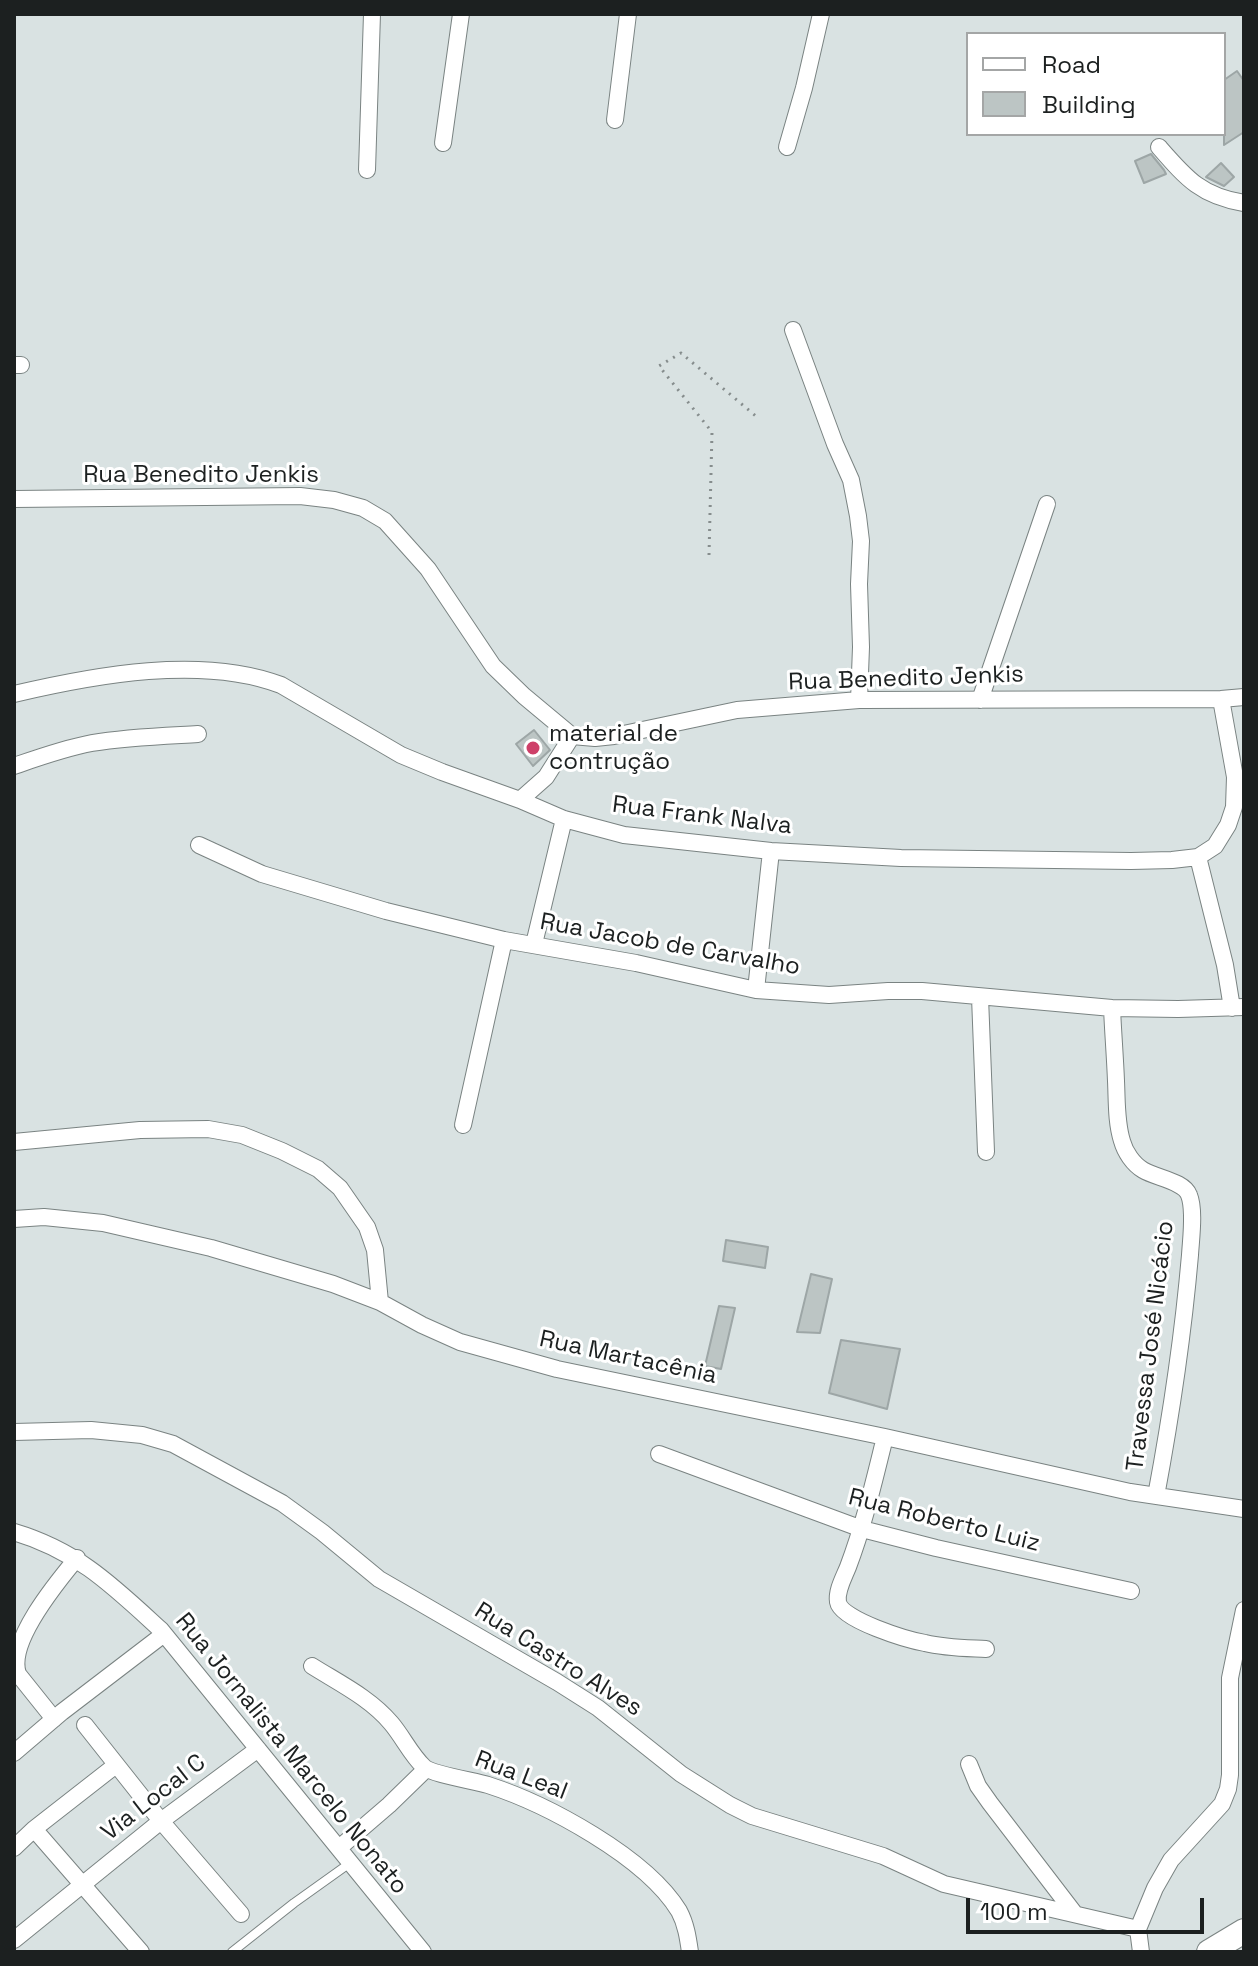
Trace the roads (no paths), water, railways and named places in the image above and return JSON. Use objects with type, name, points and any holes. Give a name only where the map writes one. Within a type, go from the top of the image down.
[{"type":"main road","points":[[1209,1952],[1244,1931]]},
{"type":"street","points":[[367,170],[372,14]]},
{"type":"street","points":[[443,143],[461,14]]},
{"type":"street","points":[[615,120],[628,14]]},
{"type":"street","points":[[787,147],[821,14]]},
{"type":"street","points":[[1159,147],[1197,186],[1216,197],[1240,202]]},
{"type":"street","points":[[793,330],[851,480],[858,516],[861,541],[859,700]]},
{"type":"street","name":"Rua Benedito Jenkis","points":[[14,499],[300,496],[334,500],[363,508],[385,521],[428,569],[493,666],[572,736],[614,736],[737,710],[859,700],[1244,697]]},
{"type":"street","points":[[980,700],[1047,504]]},
{"type":"street","name":"Rua Frank Nalva","points":[[14,694],[63,683],[152,671],[196,669],[232,671],[260,677],[281,685],[401,755],[564,819],[624,835],[771,851],[901,858],[1131,861],[1198,857]]},
{"type":"street","points":[[1221,699],[1235,777],[1234,807],[1228,825],[1215,846],[1198,857],[1238,1008]]},
{"type":"street","points":[[14,766],[90,744],[198,734]]},
{"type":"street","points":[[520,800],[546,777],[572,736]]},
{"type":"street","points":[[534,944],[564,819]]},
{"type":"street","name":"Rua Jacob de Carvalho","points":[[199,845],[262,874],[386,911],[504,940],[756,990],[829,995],[922,991],[1112,1008],[1238,1008]]},
{"type":"street","points":[[756,990],[771,851]]},
{"type":"street","points":[[463,1125],[504,940]]},
{"type":"street","points":[[980,997],[986,1152]]},
{"type":"street","name":"Travessa José Nicácio","points":[[1112,1008],[1122,1143],[1141,1169],[1183,1186],[1189,1192],[1191,1202],[1190,1255],[1180,1345],[1156,1496]]},
{"type":"street","points":[[14,1142],[140,1130],[208,1129],[242,1135],[282,1151],[318,1169],[340,1188],[367,1227],[375,1250],[380,1302]]},
{"type":"street","name":"Rua Martacênia","points":[[14,1219],[44,1217],[103,1223],[185,1242],[333,1284],[380,1302],[460,1342],[557,1369],[1130,1492],[1244,1509]]},
{"type":"street","name":"Rua Castro Alves","points":[[14,1432],[91,1430],[142,1435],[173,1444],[282,1503],[379,1579],[588,1702],[681,1774],[730,1805],[752,1816],[883,1856],[944,1884],[1138,1929]]},
{"type":"street","points":[[885,1437],[862,1529],[838,1602],[854,1618],[894,1634],[925,1643],[986,1649]]},
{"type":"street","name":"Rua Roberto Luiz","points":[[659,1454],[862,1529],[1131,1591]]},
{"type":"street","name":"Rua Jornalista Marcelo Nonato","points":[[14,1532],[77,1558],[118,1590],[164,1634],[423,1952]]},
{"type":"street","points":[[54,1719],[18,1674],[16,1654],[43,1600],[77,1558]]},
{"type":"street","points":[[1141,1952],[1138,1929],[1155,1888],[1171,1860],[1222,1804],[1228,1789],[1230,1678],[1244,1610]]},
{"type":"street","points":[[14,1753],[164,1634]]},
{"type":"street","points":[[312,1666],[363,1697],[390,1721],[425,1770],[339,1848]]},
{"type":"street","points":[[85,1725],[161,1821],[241,1914]]},
{"type":"street","name":"Via Local C","points":[[14,1940],[161,1821],[258,1749]]},
{"type":"street","points":[[969,1764],[978,1786],[990,1803],[1075,1914]]},
{"type":"street","points":[[14,1848],[116,1765]]},
{"type":"street","name":"Rua Leal","points":[[425,1770],[489,1785],[565,1818],[600,1839],[636,1865],[665,1894],[684,1922],[690,1952]]},
{"type":"street","points":[[34,1829],[141,1952]]},
{"type":"lane","points":[[232,1952],[350,1863]]},
{"type":"place","name":"material de contrução","points":[[533,748]]}]
